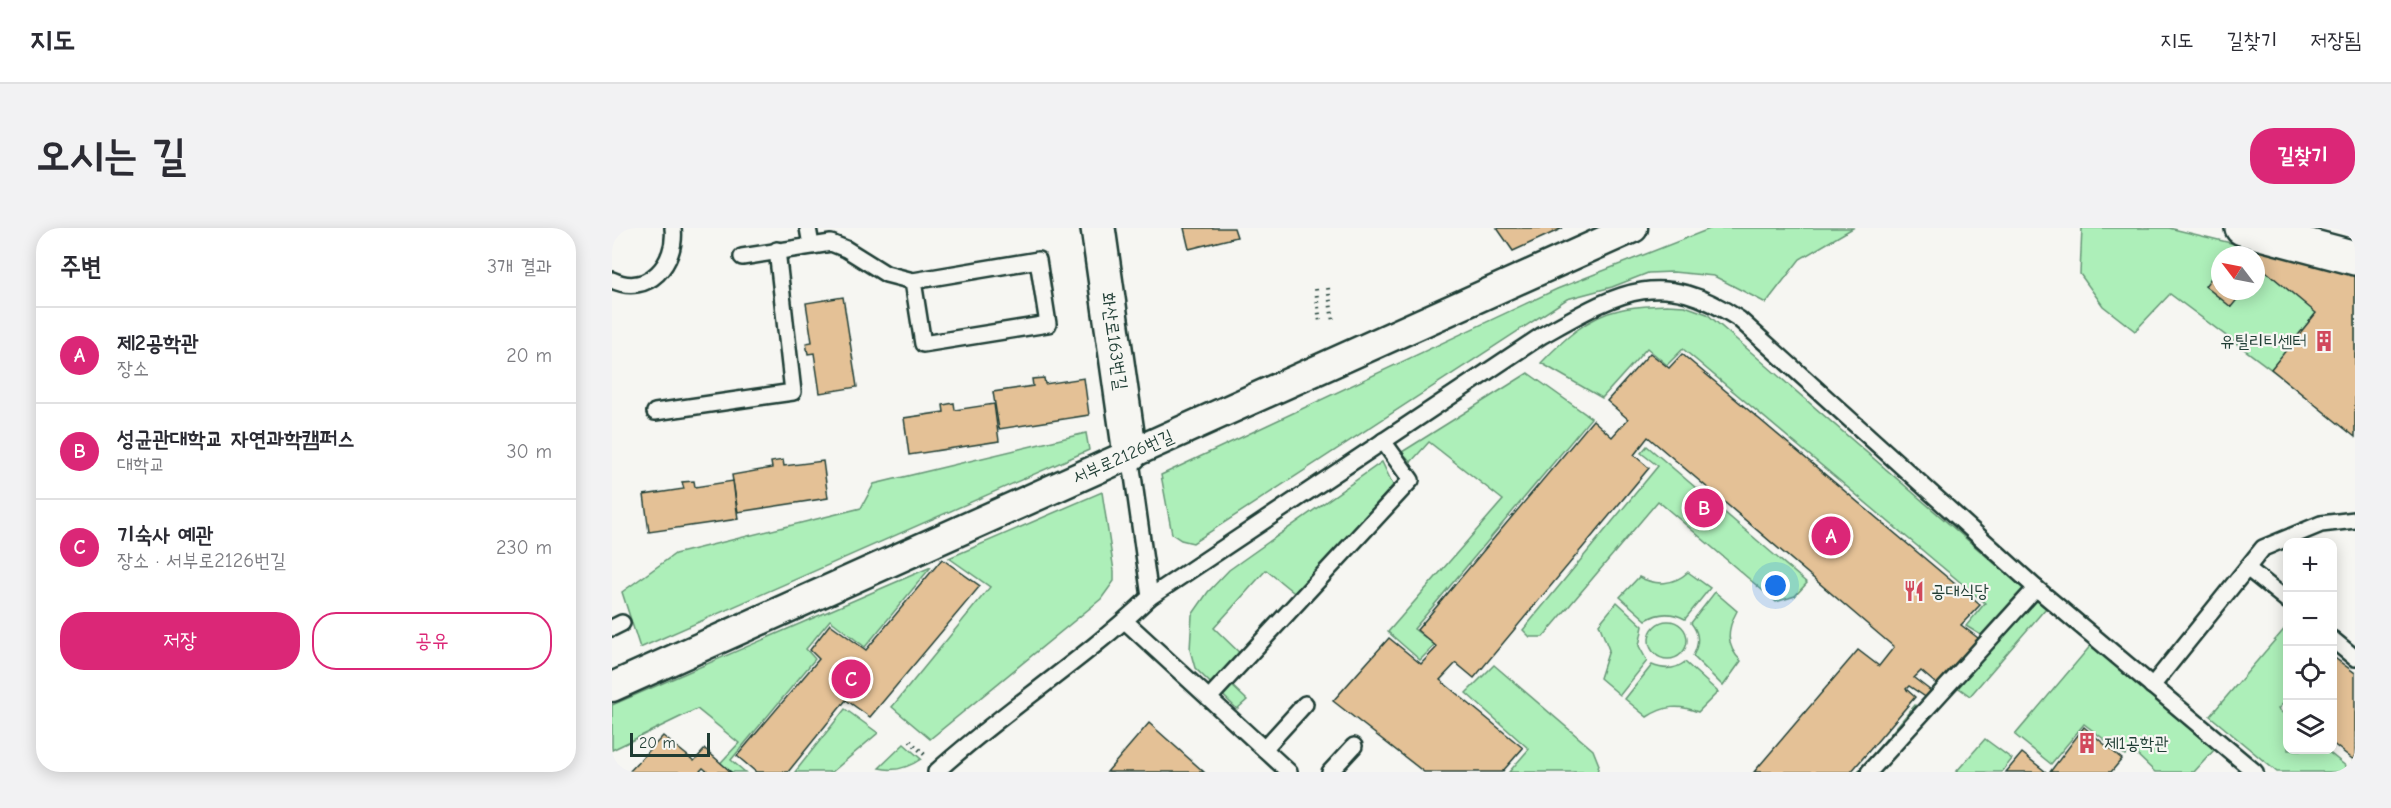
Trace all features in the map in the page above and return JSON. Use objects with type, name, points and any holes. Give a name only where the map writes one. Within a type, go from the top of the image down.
[{"type":"street","name":"화산로163번길","points":[[1098,228],[1130,454]]},
{"type":"street","name":"서부로2126번길","points":[[612,687],[1634,228]]},
{"type":"street","points":[[2242,228],[2355,258]]},
{"type":"lane","points":[[612,280],[629,284],[643,282],[655,276],[665,267],[672,254],[673,228]]},
{"type":"lane","points":[[808,228],[811,246]]},
{"type":"lane","points":[[742,256],[831,243],[846,249],[886,274],[913,281],[1038,261],[1048,324],[923,344],[913,281]]},
{"type":"lane","points":[[655,412],[793,392],[777,250]]},
{"type":"lane","points":[[936,772],[970,742],[1125,621],[1150,597],[1541,336],[1600,304],[1644,289],[1681,291],[1715,303],[1739,319],[2036,588],[2255,772]]},
{"type":"lane","points":[[1209,698],[1411,480],[1383,441]]},
{"type":"lane","points":[[1130,454],[1150,597]]},
{"type":"lane","points":[[2152,686],[2263,548],[2321,524],[2355,520]]},
{"type":"lane","points":[[2247,568],[2283,597]]},
{"type":"lane","points":[[1869,772],[2036,588]]},
{"type":"lane","points":[[1125,621],[1289,772]]},
{"type":"lane","points":[[2337,643],[2355,658]]},
{"type":"lane","points":[[1264,749],[1305,704]]},
{"type":"lane","points":[[1330,772],[1354,746]]},
{"type":"path","points":[[1328,288],[1333,322]]},
{"type":"path","points":[[1316,289],[1320,323]]},
{"type":"green space","points":[[1712,228],[1853,228],[1800,259],[1766,303],[1714,276],[1673,272],[1648,273],[1612,287],[1567,299],[1193,543],[1181,540],[1172,534],[1161,475],[1557,289]]},
{"type":"green space","points":[[2082,228],[2169,228],[2243,246],[2211,246],[2211,300],[2265,300],[2265,251],[2355,273],[2355,432],[2170,294],[2135,331],[2103,306],[2080,274]]},
{"type":"green space","points":[[1666,305],[1685,306],[1707,314],[2046,608],[1970,696],[1952,683],[1989,640],[1966,626],[1985,603],[1683,349],[1667,365],[1647,348],[1602,398],[1541,363],[1567,338],[1596,318],[1625,309]]},
{"type":"green space","points":[[1528,373],[1591,418],[1414,629],[1435,645],[1420,660],[1388,632],[1503,500],[1429,442],[1411,462],[1402,452]]},
{"type":"green space","points":[[1086,433],[1089,450],[640,648],[622,592],[675,554],[861,508],[874,484]]},
{"type":"green space","points":[[1647,446],[1807,583],[1795,596],[1776,602],[1658,501],[1543,637],[1530,637],[1523,630],[1658,466],[1641,453]]},
{"type":"green space","points":[[1382,462],[1393,485],[1298,596],[1266,570],[1214,628],[1249,662],[1229,683],[1247,700],[1237,709],[1195,668],[1190,650],[1192,615],[1208,592],[1229,570]]},
{"type":"green space","points":[[1102,492],[1114,581],[1101,599],[930,739],[892,707],[990,587],[949,558]]},
{"type":"green space","points":[[931,567],[865,647],[830,620],[806,649],[815,659],[731,760],[745,772],[712,772],[739,743],[697,709],[612,750],[612,705]]},
{"type":"green space","points":[[1688,572],[1710,588],[1685,619],[1666,614],[1656,615],[1646,620],[1620,597],[1639,577],[1652,582],[1665,583],[1677,580]]},
{"type":"green space","points":[[1715,592],[1737,611],[1731,624],[1729,637],[1732,649],[1741,661],[1723,686],[1693,656],[1698,639],[1691,623]]},
{"type":"green space","points":[[1617,602],[1643,626],[1639,646],[1647,661],[1620,695],[1600,678],[1609,650],[1599,624]]},
{"type":"green space","points":[[1668,621],[1681,627],[1687,640],[1681,653],[1668,659],[1655,653],[1649,640],[1655,627]]},
{"type":"green space","points":[[2283,631],[2283,703],[2278,709],[2283,713],[2283,754],[2331,754],[2353,772],[2277,772],[2210,716]]},
{"type":"green space","points":[[2092,644],[2214,750],[2194,772],[2155,772],[2131,749],[2125,755],[2084,724],[2051,764],[2015,735]]},
{"type":"green space","points":[[1685,662],[1718,692],[1698,712],[1672,707],[1659,710],[1647,717],[1625,699],[1652,665],[1669,668],[1677,667]]},
{"type":"green space","points":[[1494,665],[1593,750],[1599,765],[1597,772],[1509,772],[1529,749],[1466,693]]},
{"type":"green space","points":[[1915,705],[1925,713],[1874,772],[1858,772]]},
{"type":"green space","points":[[845,709],[878,733],[832,772],[795,772]]},
{"type":"green space","points":[[1985,739],[2012,759],[2002,772],[1956,772]]},
{"type":"green space","points":[[904,744],[921,759],[901,768],[890,770],[879,768]]},
{"type":"building","points":[[1184,228],[1234,228],[1237,237],[1189,249]]},
{"type":"building","points":[[1497,228],[1563,228],[1513,251]]},
{"type":"building","name":"유틸리티센터","points":[[2265,251],[2355,274],[2355,437],[2271,369],[2316,313],[2265,270]]},
{"type":"building","points":[[2211,278],[2211,291],[2205,286]]},
{"type":"building","points":[[843,297],[857,387],[820,393],[814,353],[808,354],[806,343],[812,342],[806,303]]},
{"type":"building","points":[[2222,300],[2237,300],[2231,307]]},
{"type":"building","points":[[1650,353],[1669,368],[1682,354],[1980,605],[1961,625],[1982,641],[1941,688],[1921,671],[1914,678],[1935,694],[1930,700],[1909,686],[1906,689],[1915,697],[1851,772],[1754,772],[1858,650],[1879,666],[1894,647],[1648,437],[1634,455],[1649,468],[1474,678],[1456,663],[1440,680],[1523,748],[1502,772],[1424,772],[1333,701],[1389,638],[1421,664],[1437,647],[1417,630],[1593,420],[1612,437],[1628,419],[1607,401]]},
{"type":"building","points":[[1044,378],[1045,384],[1084,378],[1089,415],[999,429],[993,392],[1033,386],[1032,379]]},
{"type":"building","points":[[954,403],[955,410],[994,404],[999,441],[909,455],[904,418],[944,412],[943,405]]},
{"type":"building","points":[[783,460],[784,466],[823,461],[828,498],[738,512],[732,475],[772,468],[771,462]]},
{"type":"building","points":[[694,481],[695,487],[733,481],[738,519],[649,532],[644,495],[684,489],[682,482]]},
{"type":"building","points":[[942,559],[980,586],[870,717],[846,700],[788,772],[756,772],[737,756],[819,659],[810,650],[830,624],[866,650]]},
{"type":"building","points":[[2337,660],[2355,673],[2355,761],[2337,747]]},
{"type":"building","points":[[1149,723],[1204,772],[1107,772]]},
{"type":"building","name":"제1공학관","points":[[2084,727],[2122,759],[2111,772],[2050,772]]},
{"type":"building","points":[[663,736],[694,761],[705,749],[731,772],[708,772],[703,768],[699,772],[629,772]]},
{"type":"building","points":[[2022,753],[2046,772],[2006,772]]},
{"type":"place","name":"유틸리티센터","points":[[2324,341]]},
{"type":"place","name":"성균관대학교 자연과학캠퍼스","points":[[1704,508]]},
{"type":"place","name":"제2공학관","points":[[1831,536]]},
{"type":"place","name":"공대식당","points":[[1914,591]]},
{"type":"place","name":"기숙사 예관","points":[[851,679]]},
{"type":"place","name":"제1공학관","points":[[2087,743]]}]
